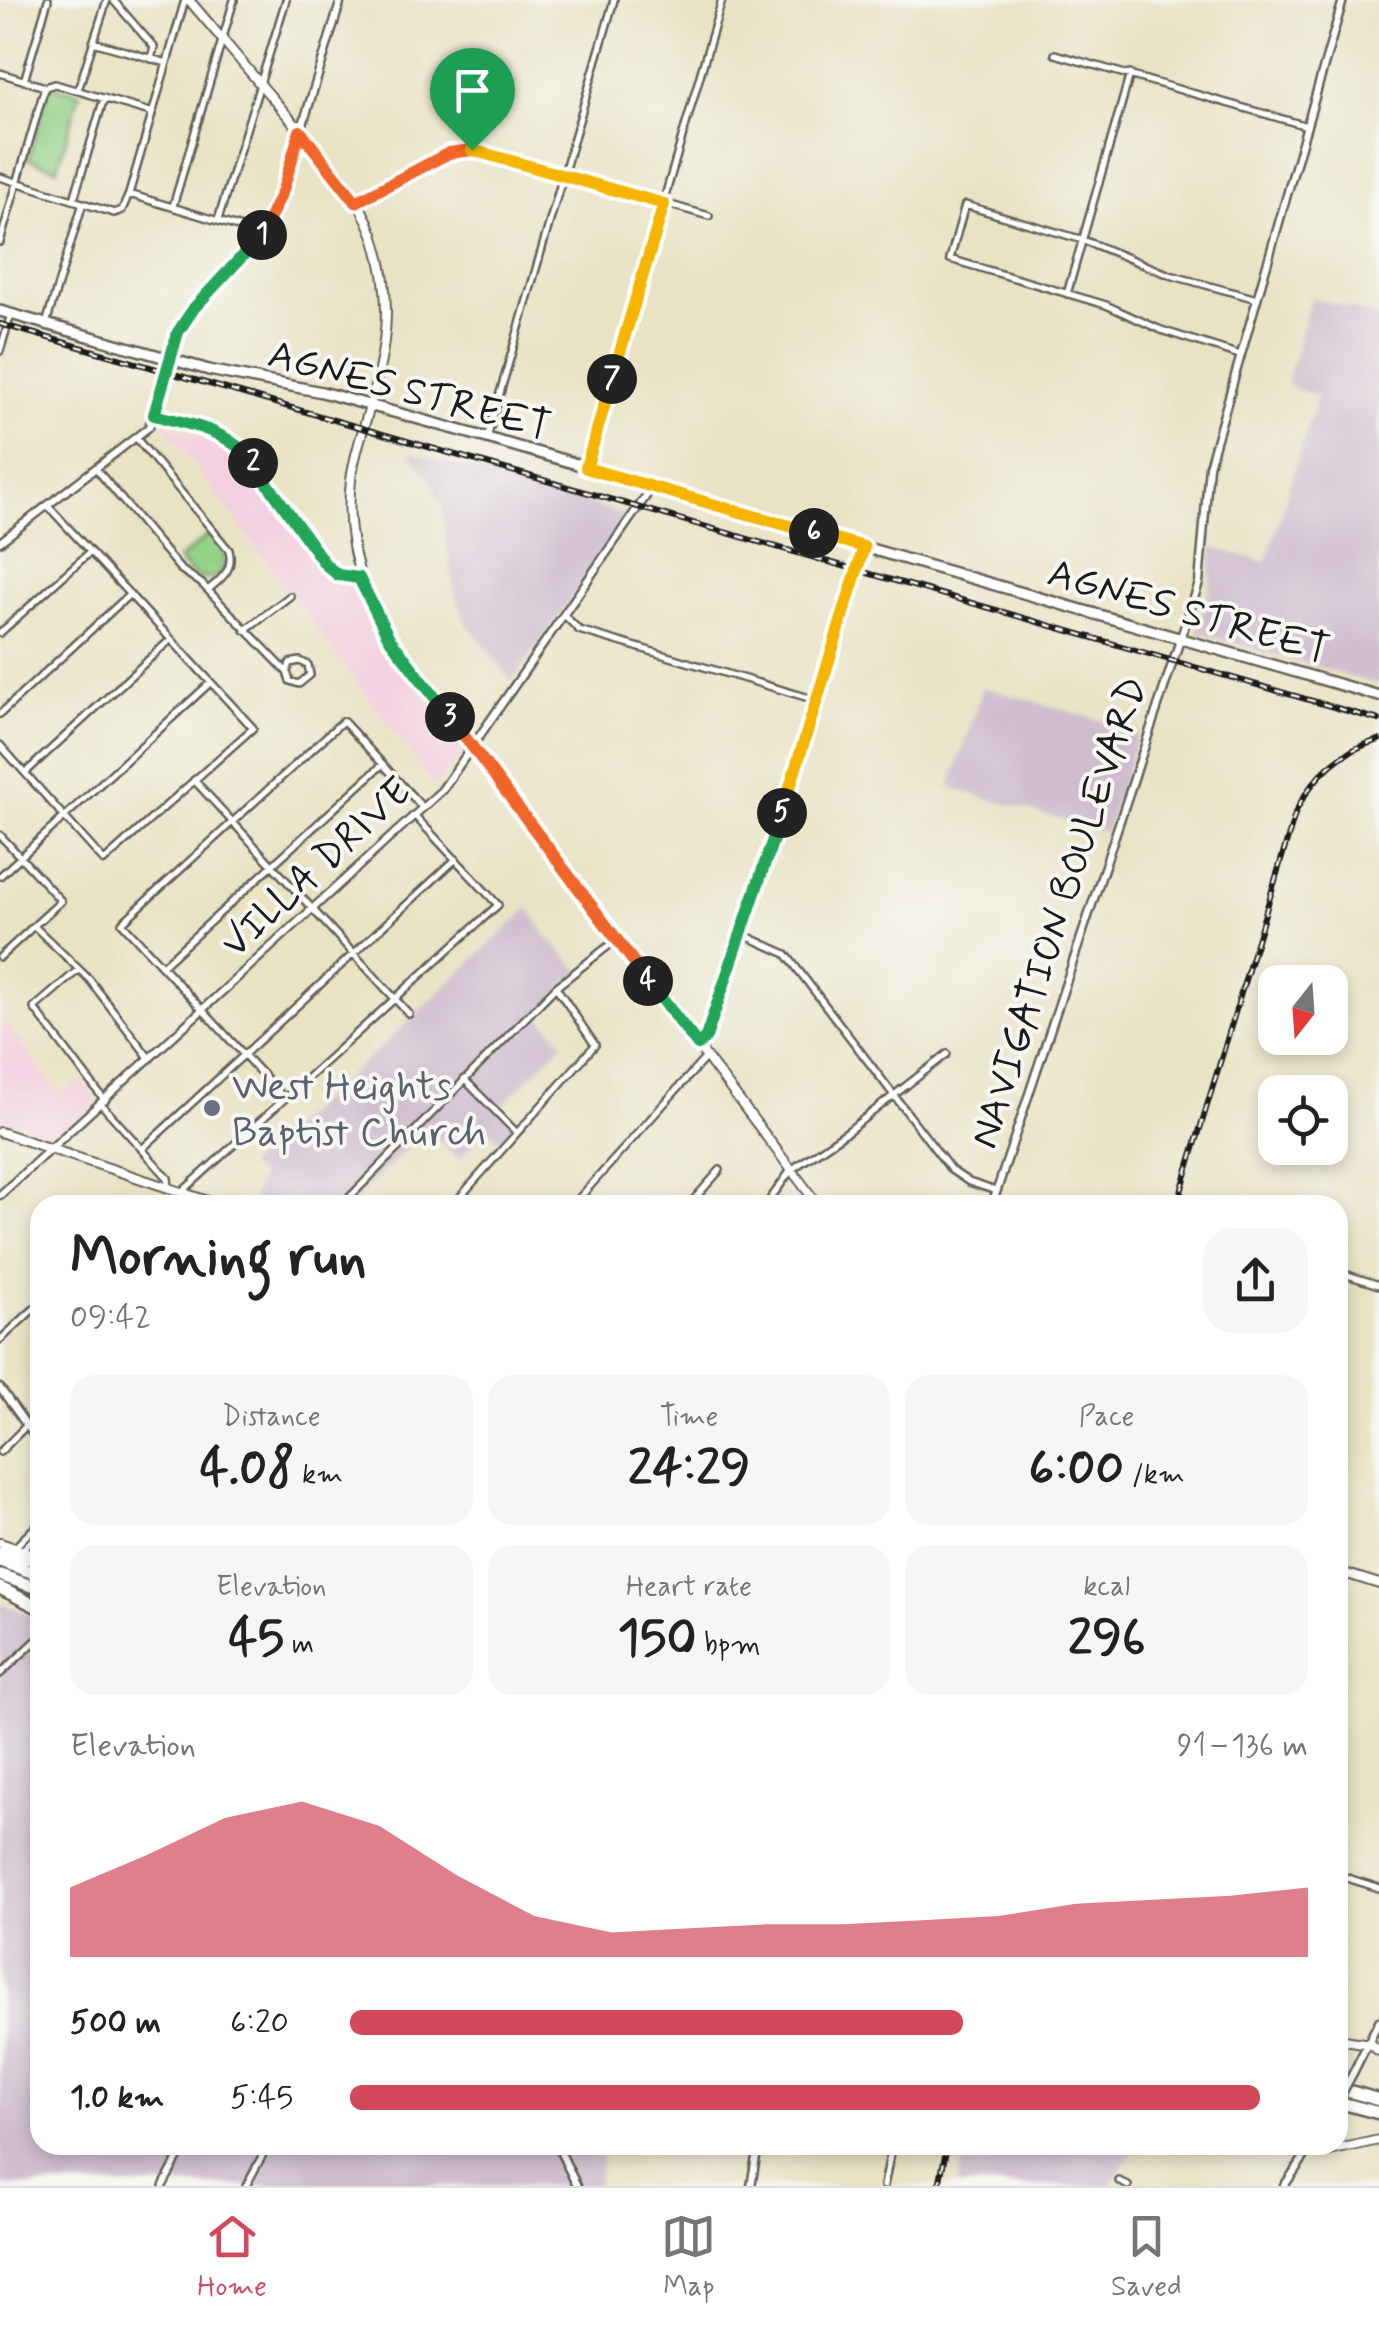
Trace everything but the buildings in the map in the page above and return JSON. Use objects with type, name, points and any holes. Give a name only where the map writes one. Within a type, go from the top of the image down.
[{"type":"highway","points":[[0,1553],[30,1558]]},
{"type":"highway","points":[[0,1561],[30,1572]]},
{"type":"highway","points":[[0,1575],[30,1586]]},
{"type":"highway","points":[[0,1592],[30,1605]]},
{"type":"highway","points":[[1348,2091],[1379,2100]]},
{"type":"highway","points":[[1348,2105],[1379,2114]]},
{"type":"main road","points":[[187,0],[300,131],[356,202],[372,234],[386,295],[388,326],[351,481],[350,523],[359,578],[389,638],[810,1195]]},
{"type":"main road","name":"AGNES STREET","points":[[5,313],[169,359],[487,438],[1379,696]]},
{"type":"main road","points":[[0,1132],[190,1195]]},
{"type":"main road","points":[[0,1543],[30,1555]]},
{"type":"main road","points":[[1348,1574],[1379,1584]]},
{"type":"main road","points":[[1348,2041],[1370,2044],[1379,2051]]},
{"type":"main road","points":[[1348,2145],[1379,2140]]},
{"type":"street","points":[[24,81],[48,0]]},
{"type":"street","points":[[78,90],[110,0],[154,47],[151,59]]},
{"type":"street","points":[[0,178],[114,213],[122,210],[187,0]]},
{"type":"street","points":[[173,206],[234,0]]},
{"type":"street","points":[[218,220],[286,0]]},
{"type":"street","points":[[0,542],[149,427],[178,332],[194,308],[262,234],[283,190],[341,0]]},
{"type":"street","points":[[487,438],[614,0]]},
{"type":"street","points":[[586,468],[722,0]]},
{"type":"street","name":"NAVIGATION BOULEVARD","points":[[995,1195],[1199,583],[1209,466],[1343,0]]},
{"type":"street","points":[[93,42],[167,64]]},
{"type":"street","points":[[1055,54],[1307,126]]},
{"type":"street","points":[[0,73],[46,87],[54,84],[78,90],[151,112]]},
{"type":"street","points":[[1067,294],[1130,74]]},
{"type":"street","points":[[0,242],[46,87]]},
{"type":"street","points":[[74,198],[104,98]]},
{"type":"street","points":[[356,202],[449,153],[467,150],[709,216]]},
{"type":"street","points":[[130,194],[262,234]]},
{"type":"street","points":[[46,324],[83,203]]},
{"type":"street","points":[[1240,356],[1161,330],[1106,305],[950,259],[965,205],[1083,240],[1170,275],[1256,300]]},
{"type":"street","points":[[0,351],[5,313]]},
{"type":"street","points":[[154,415],[226,436],[237,443],[325,564],[338,575],[359,578]]},
{"type":"street","points":[[137,439],[229,550],[231,560],[226,574],[208,590]]},
{"type":"street","points":[[98,470],[180,569],[208,590],[294,683],[304,682],[310,674],[308,665],[300,660],[290,664],[286,672]]},
{"type":"street","name":"VILLA DRIVE","points":[[0,1194],[442,790],[653,486]]},
{"type":"street","points":[[0,745],[104,862],[253,728],[48,506]]},
{"type":"street","points":[[698,1045],[706,1037],[778,826],[864,547]]},
{"type":"street","points":[[0,633],[90,552]]},
{"type":"street","points":[[0,714],[130,594]]},
{"type":"street","points":[[245,630],[290,596]]},
{"type":"street","points":[[565,616],[579,630],[816,701]]},
{"type":"street","points":[[25,773],[171,639]]},
{"type":"street","points":[[0,876],[210,683]]},
{"type":"street","points":[[284,1098],[122,923],[343,721],[424,808]]},
{"type":"street","points":[[162,966],[383,764]]},
{"type":"street","points":[[194,780],[408,1014]]},
{"type":"street","points":[[181,1192],[498,905],[415,816]]},
{"type":"street","points":[[0,835],[62,901],[0,958]]},
{"type":"street","points":[[142,1149],[456,859]]},
{"type":"street","points":[[34,926],[78,970],[150,1059]]},
{"type":"street","points":[[740,934],[786,954],[951,1170],[969,1182],[996,1191]]},
{"type":"street","points":[[352,1195],[556,987],[616,940]]},
{"type":"street","points":[[78,970],[34,1008],[103,1102],[168,1178],[169,1188]]},
{"type":"street","points":[[462,1195],[594,1044],[556,987]]},
{"type":"street","points":[[773,1195],[791,1170],[850,1130],[947,1054]]},
{"type":"street","points":[[582,1195],[707,1056]]},
{"type":"street","points":[[464,1079],[517,1133]]},
{"type":"street","points":[[698,1195],[720,1170]]},
{"type":"street","points":[[1348,1275],[1379,1285]]},
{"type":"street","points":[[0,1340],[30,1312]]},
{"type":"street","points":[[1,1391],[30,1429]]},
{"type":"street","points":[[0,1452],[27,1425]]},
{"type":"street","points":[[18,1550],[30,1535]]},
{"type":"street","points":[[18,1550],[30,1540]]},
{"type":"street","points":[[3,1673],[30,1647]]},
{"type":"street","points":[[1348,1877],[1379,1888]]},
{"type":"street","points":[[1348,2083],[1379,2021]]},
{"type":"street","points":[[163,2186],[180,2155]]},
{"type":"street","points":[[246,2186],[263,2155]]},
{"type":"street","points":[[562,2155],[577,2186]]},
{"type":"street","points":[[751,2186],[756,2155]]},
{"type":"street","points":[[884,2186],[890,2155]]},
{"type":"street","points":[[1284,2186],[1304,2155]]},
{"type":"street","points":[[1119,2182],[1128,2186]]},
{"type":"shaded area","points":[[1311,297],[1379,317],[1379,685],[1196,632],[1210,589],[1212,547],[1266,562],[1317,396],[1286,385]]},
{"type":"shaded area","points":[[164,425],[233,445],[331,576],[357,590],[403,666],[465,749],[436,788]]},
{"type":"shaded area","points":[[409,452],[629,516],[512,682],[465,620],[454,592],[442,508],[433,484]]},
{"type":"shaded area","points":[[983,687],[1139,731],[1106,832],[950,788]]},
{"type":"shaded area","points":[[529,908],[546,935],[580,971],[539,1015],[563,1043],[501,1107],[518,1125],[503,1143],[487,1128],[459,1159],[426,1129],[360,1195],[254,1195],[260,1176],[247,1166]]},
{"type":"shaded area","points":[[0,1016],[59,1093],[83,1079],[98,1101],[55,1139],[0,1120]]},
{"type":"shaded area","points":[[0,1603],[30,1614],[30,2155],[603,2155],[596,2186],[0,2186]]},
{"type":"shaded area","points":[[964,2155],[1131,2155],[1109,2186],[957,2186]]},
{"type":"green space","points":[[49,88],[80,93],[57,169],[28,159]]},
{"type":"green space","points":[[211,533],[223,548],[226,563],[219,575],[205,580],[178,560]]},
{"type":"railway","points":[[0,324],[1379,720]]},
{"type":"railway","points":[[1180,1195],[1296,811],[1330,766],[1352,750],[1379,740]]},
{"type":"railway","points":[[939,2186],[945,2155]]},
{"type":"place","name":"West Heights Baptist Church","points":[[212,1108]]},
{"type":"route","points":[[300,131],[332,166],[356,202],[449,153],[472,150],[664,204],[586,468],[864,547],[778,826],[706,1037],[698,1045],[389,638],[359,578],[338,575],[325,564],[237,443],[191,424],[154,415],[178,332],[270,221],[300,131]]}]
